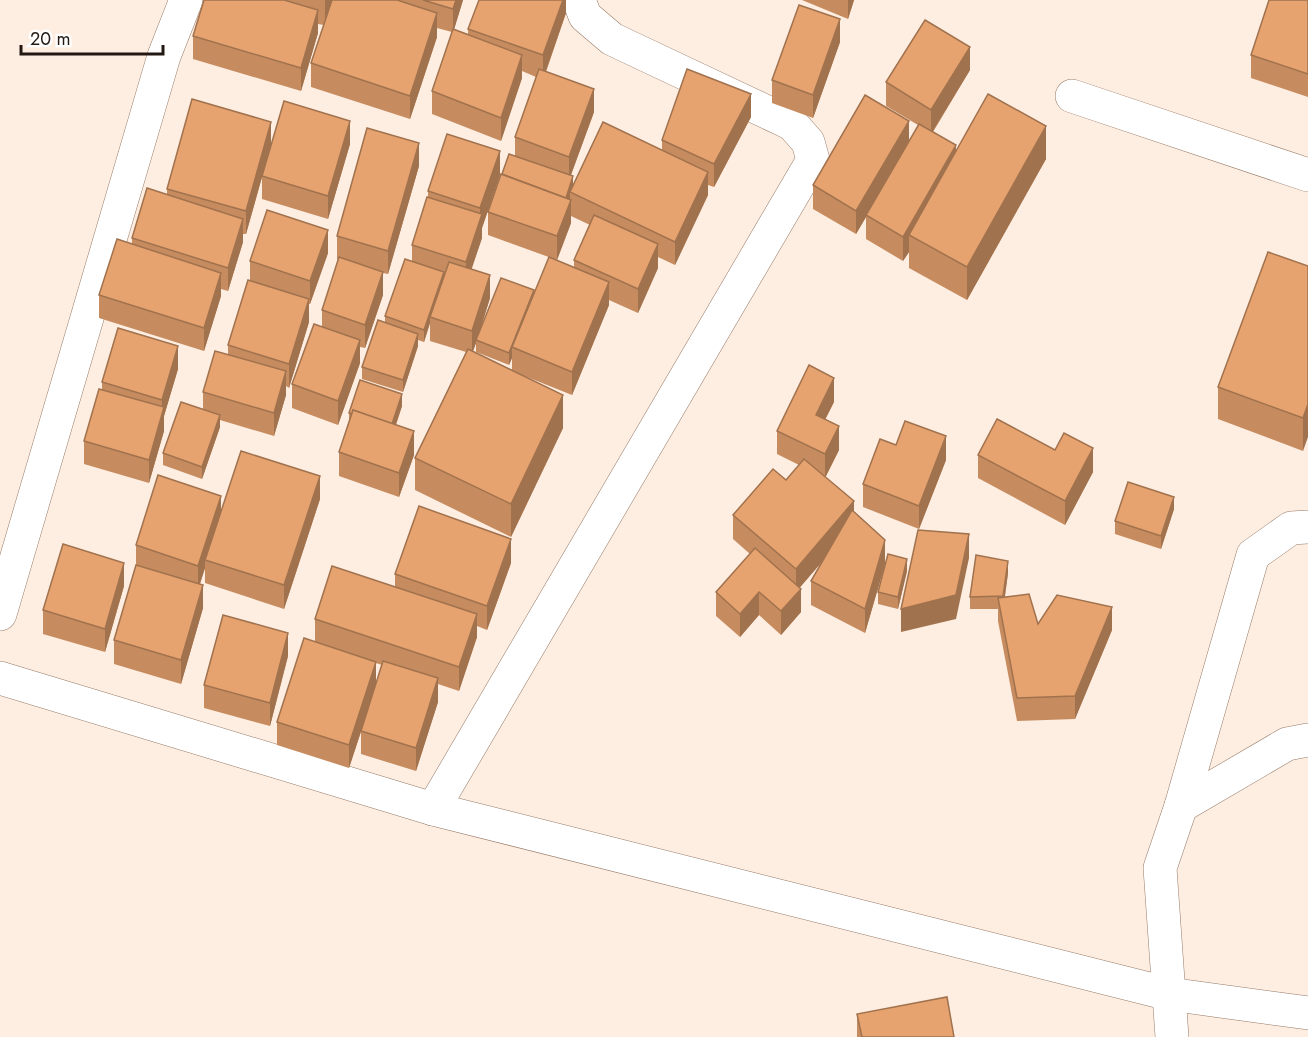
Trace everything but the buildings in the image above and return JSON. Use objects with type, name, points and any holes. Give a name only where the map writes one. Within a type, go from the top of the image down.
[{"type":"street","points":[[0,614],[164,56],[186,0]]},
{"type":"street","points":[[433,809],[813,160],[808,142],[792,124],[612,39],[585,16],[579,0]]},
{"type":"street","points":[[1072,96],[1308,175]]},
{"type":"street","points":[[1172,1037],[1160,868],[1181,806],[1253,555],[1290,528],[1308,527]]},
{"type":"street","points":[[0,678],[433,809],[1169,994],[1308,1013]]},
{"type":"street","points":[[1181,806],[1287,744],[1308,740]]}]
